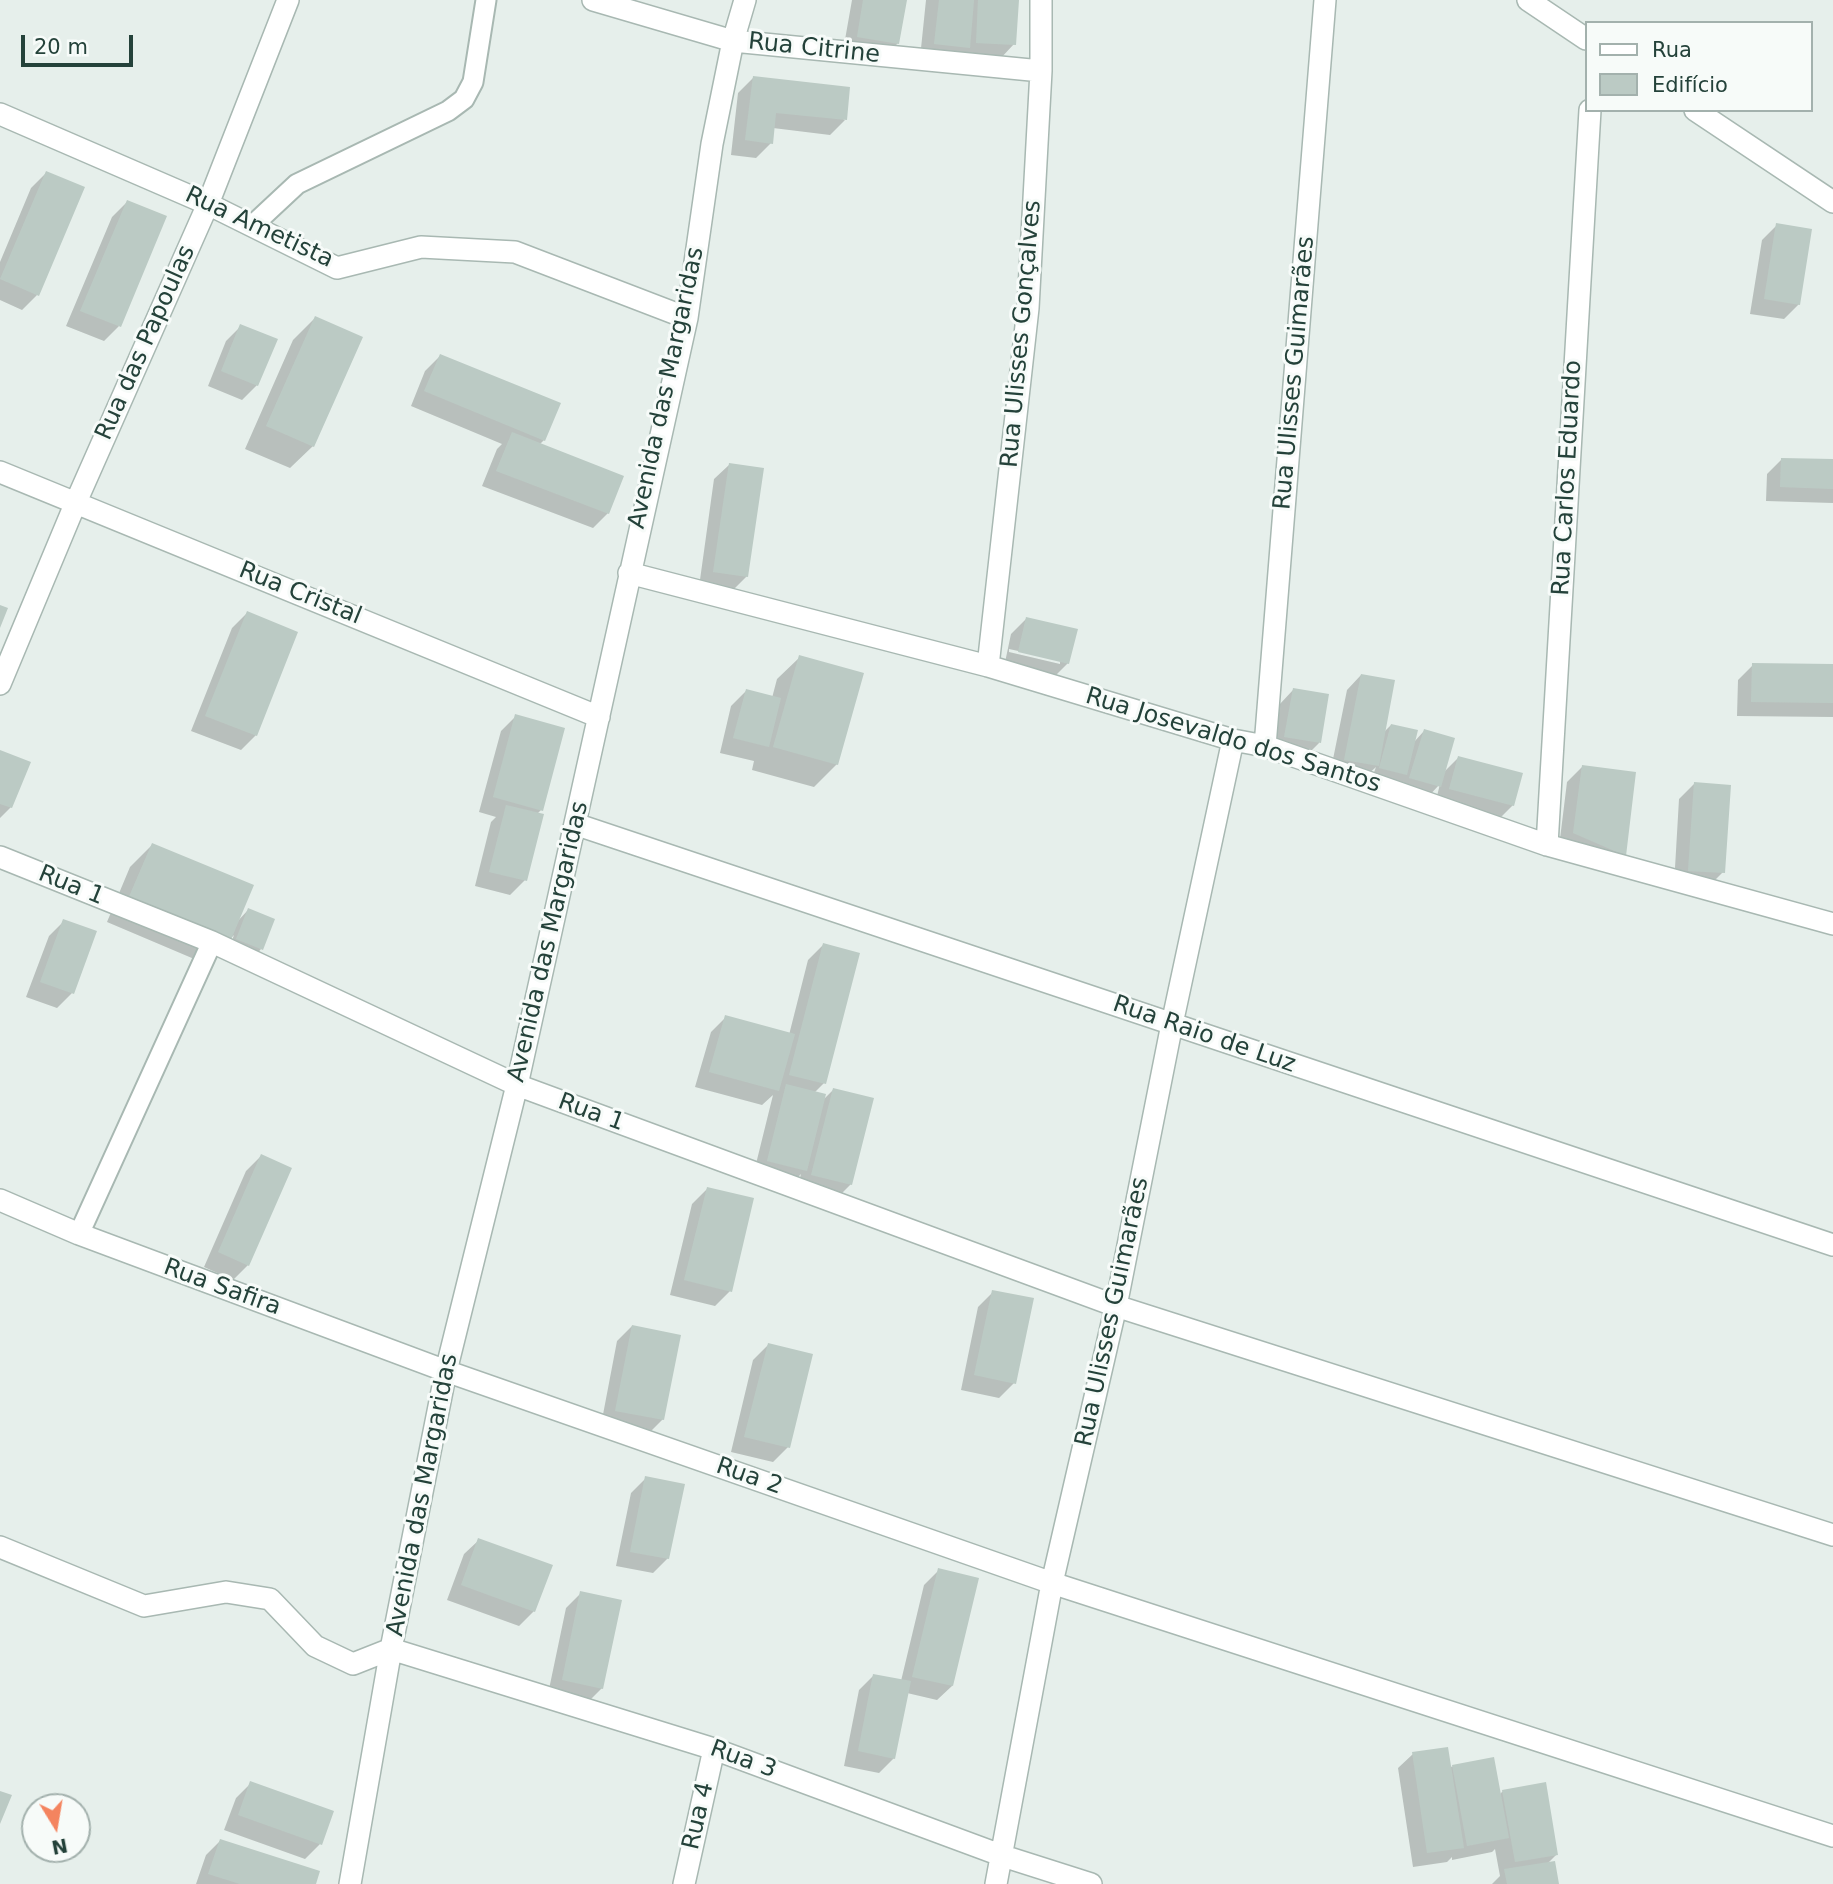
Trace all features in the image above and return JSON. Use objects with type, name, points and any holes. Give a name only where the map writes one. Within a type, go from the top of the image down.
[{"type":"street","name":"Rua das Papoulas","points":[[0,684],[76,502],[208,204],[288,0]]},
{"type":"street","name":"Rua Citrine","points":[[593,0],[733,41],[1041,71]]},
{"type":"street","name":"Avenida das Margaridas","points":[[350,1884],[391,1649],[446,1371],[517,1085],[599,717],[628,573],[687,318],[712,144],[733,41],[746,0]]},
{"type":"street","name":"Rua Ulisses Gonçalves","points":[[988,666],[1028,308],[1041,71],[1041,0]]},
{"type":"street","name":"Rua Ulisses Guimarães","points":[[1265,746],[1325,0]]},
{"type":"street","points":[[1528,0],[1584,37]]},
{"type":"street","name":"Rua Carlos Eduardo","points":[[1547,845],[1590,112]]},
{"type":"street","points":[[1698,112],[1833,202]]},
{"type":"street","name":"Rua Ametista","points":[[0,114],[208,204],[337,268],[421,247],[515,251],[687,318]]},
{"type":"street","name":"Rua Cristal","points":[[0,472],[599,717]]},
{"type":"street","name":"Rua Josevaldo dos Santos","points":[[628,573],[988,666],[1233,740],[1265,746],[1547,845],[1833,923]]},
{"type":"street","name":"Rua Ulisses Guimarães","points":[[996,1884],[1052,1583],[1116,1307],[1172,1024],[1233,740]]},
{"type":"street","name":"Rua Raio de Luz","points":[[575,824],[1833,1245]]},
{"type":"street","name":"Rua 1","points":[[0,857],[212,943],[517,1085],[1116,1307],[1833,1535]]},
{"type":"street","name":"Rua Safira","points":[[0,1200],[79,1234],[446,1371]]},
{"type":"street","name":"Rua 2","points":[[446,1371],[1052,1583],[1833,1836]]},
{"type":"street","points":[[0,1546],[144,1606],[226,1592],[270,1600],[315,1647],[353,1664],[391,1649]]},
{"type":"street","name":"Rua 3","points":[[391,1649],[714,1749],[1003,1856],[1091,1884]]},
{"type":"street","name":"Rua 4","points":[[684,1884],[714,1749]]},
{"type":"lane","points":[[253,225],[297,184],[448,111],[464,99],[474,82],[486,0]]},
{"type":"lane","points":[[79,1234],[212,943]]},
{"type":"building","points":[[863,0],[907,0],[899,44],[857,37]]},
{"type":"building","points":[[939,0],[974,0],[970,48],[934,44]]},
{"type":"building","points":[[978,0],[1019,0],[1016,45],[976,43]]},
{"type":"building","points":[[753,76],[850,87],[847,120],[776,113],[773,144],[745,140]]},
{"type":"building","points":[[46,171],[85,187],[39,296],[0,279]]},
{"type":"building","points":[[127,200],[167,216],[121,327],[80,311]]},
{"type":"building","points":[[1776,223],[1812,229],[1800,305],[1764,299]]},
{"type":"building","points":[[315,316],[363,337],[314,447],[266,426]]},
{"type":"building","points":[[240,324],[278,339],[258,386],[221,371]]},
{"type":"building","points":[[440,354],[561,403],[545,441],[424,391]]},
{"type":"building","points":[[512,432],[624,476],[609,514],[496,471]]},
{"type":"building","points":[[1781,458],[1833,459],[1833,489],[1780,487]]},
{"type":"building","points":[[729,463],[764,468],[748,577],[713,572]]},
{"type":"building","points":[[0,605],[8,608],[0,628]]},
{"type":"building","points":[[247,611],[298,632],[257,736],[205,716]]},
{"type":"building","points":[[1026,617],[1078,629],[1069,664],[1018,652]]},
{"type":"building","points":[[799,655],[864,673],[838,765],[773,747]]},
{"type":"building","points":[[1752,663],[1833,664],[1833,703],[1751,702]]},
{"type":"building","points":[[1361,674],[1395,680],[1379,766],[1344,760]]},
{"type":"building","points":[[1293,688],[1329,694],[1321,743],[1284,737]]},
{"type":"building","points":[[746,689],[781,698],[769,747],[733,738]]},
{"type":"building","points":[[515,714],[565,728],[543,811],[493,797]]},
{"type":"building","points":[[1391,724],[1418,730],[1407,775],[1379,768]]},
{"type":"building","points":[[1424,729],[1455,738],[1441,787],[1409,778]]},
{"type":"building","points":[[0,750],[31,762],[12,808],[0,804]]},
{"type":"building","points":[[1458,756],[1523,773],[1514,806],[1449,789]]},
{"type":"building","points":[[1582,765],[1636,772],[1626,856],[1573,833]]},
{"type":"building","points":[[1694,782],[1731,785],[1725,873],[1688,871]]},
{"type":"building","points":[[506,805],[544,814],[527,881],[489,872]]},
{"type":"building","points":[[152,843],[254,885],[230,942],[128,899]]},
{"type":"building","points":[[248,908],[275,919],[263,950],[236,939]]},
{"type":"building","points":[[63,919],[97,931],[74,994],[40,982]]},
{"type":"building","points":[[823,943],[860,953],[826,1084],[789,1075]]},
{"type":"building","points":[[725,1015],[795,1034],[779,1091],[709,1072]]},
{"type":"building","points":[[786,1084],[826,1094],[807,1171],[767,1161]]},
{"type":"building","points":[[833,1088],[874,1098],[852,1185],[811,1175]]},
{"type":"building","points":[[261,1154],[292,1168],[249,1266],[218,1252]]},
{"type":"building","points":[[707,1187],[754,1198],[732,1292],[684,1280]]},
{"type":"building","points":[[992,1290],[1034,1298],[1016,1384],[974,1375]]},
{"type":"building","points":[[632,1325],[681,1335],[664,1420],[615,1411]]},
{"type":"building","points":[[768,1343],[813,1354],[790,1448],[744,1437]]},
{"type":"building","points":[[645,1476],[685,1484],[669,1559],[630,1552]]},
{"type":"building","points":[[478,1538],[553,1565],[535,1612],[461,1585]]},
{"type":"building","points":[[938,1568],[979,1578],[953,1686],[912,1677]]},
{"type":"building","points":[[580,1591],[622,1600],[603,1689],[562,1680]]},
{"type":"building","points":[[873,1674],[911,1681],[895,1759],[858,1751]]},
{"type":"building","points":[[1448,1747],[1464,1848],[1427,1853],[1412,1752]]},
{"type":"building","points":[[1494,1757],[1509,1838],[1467,1846],[1452,1765]]},
{"type":"building","points":[[250,1781],[334,1811],[322,1845],[238,1815]]},
{"type":"building","points":[[1546,1782],[1558,1855],[1515,1862],[1502,1790]]},
{"type":"building","points":[[0,1791],[12,1795],[0,1824]]},
{"type":"building","points":[[220,1839],[320,1871],[316,1884],[240,1884],[208,1874]]},
{"type":"building","points":[[1555,1861],[1559,1884],[1507,1884],[1504,1869]]}]
